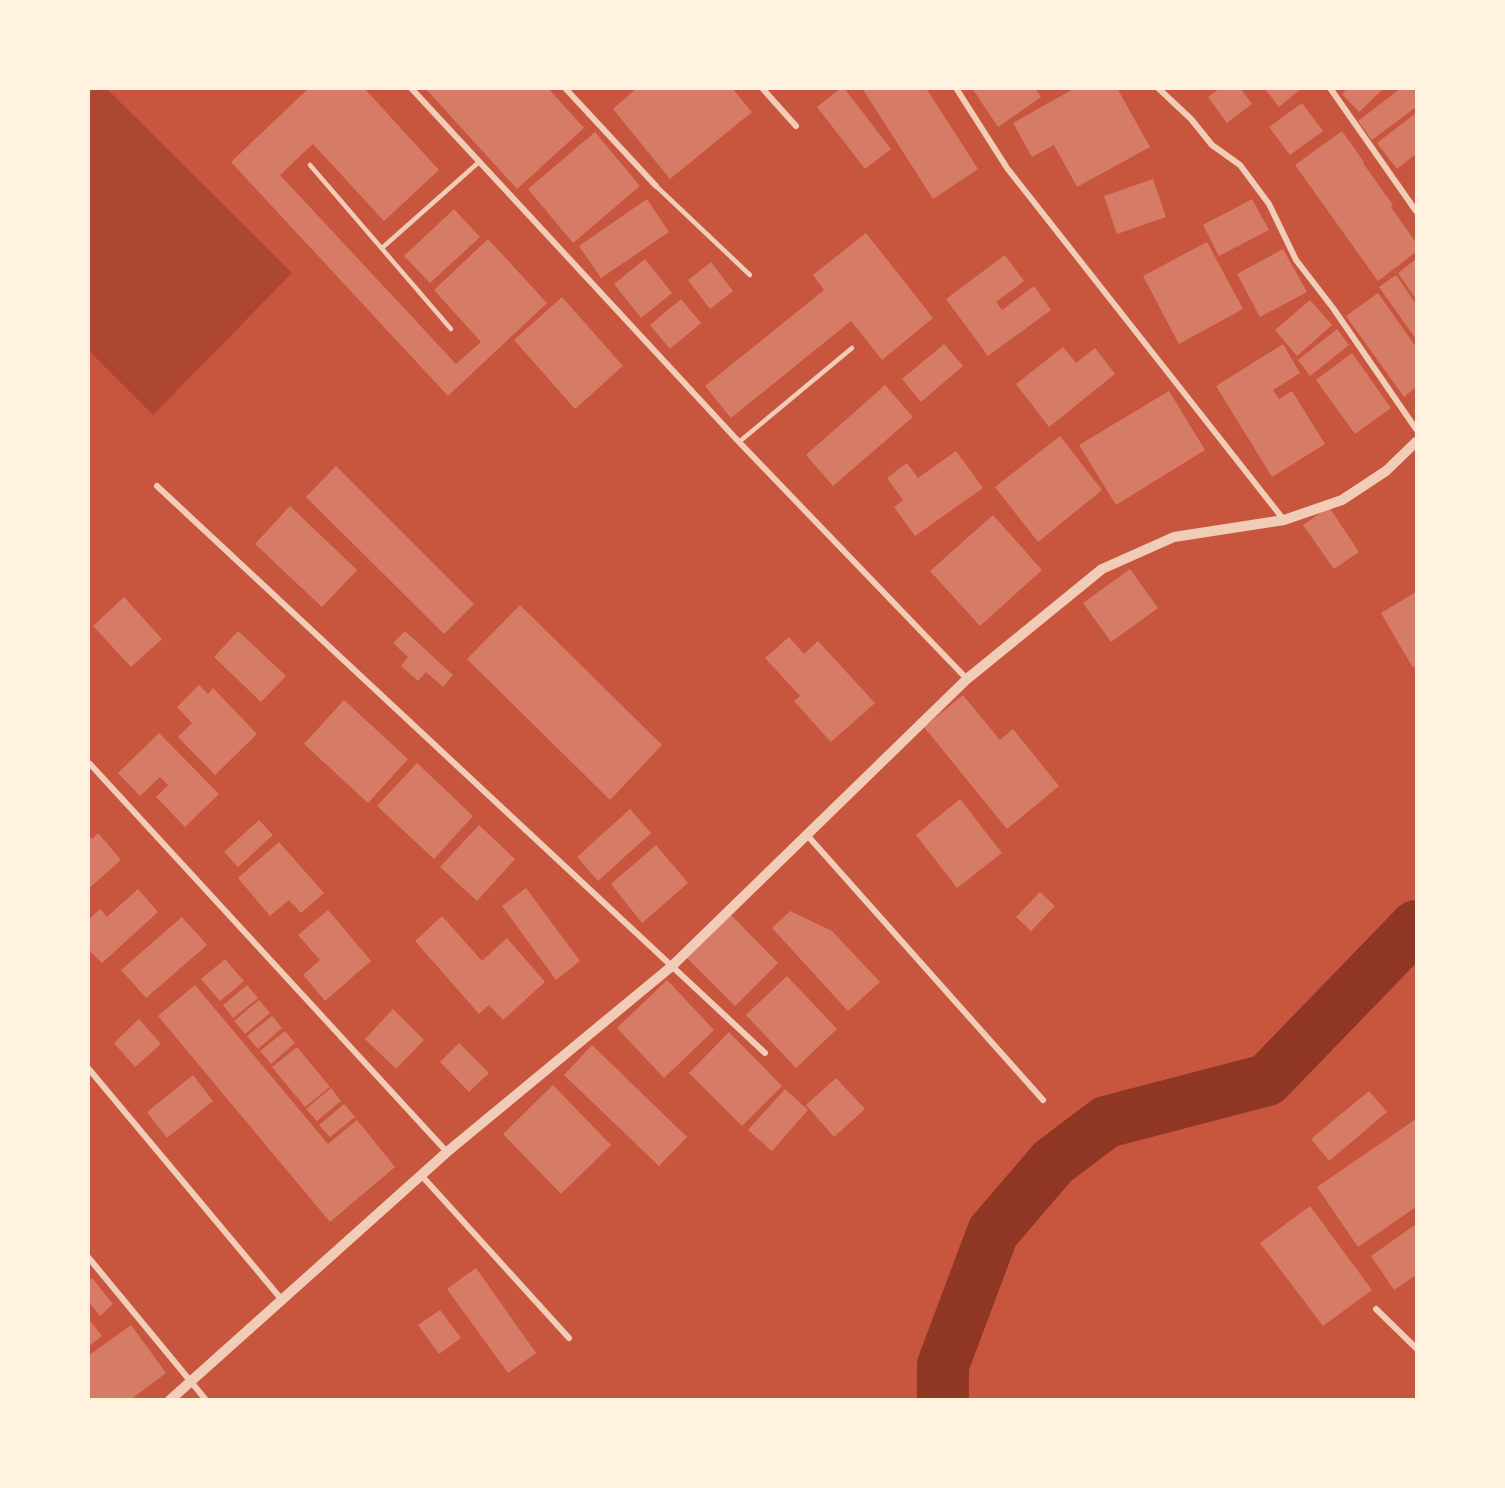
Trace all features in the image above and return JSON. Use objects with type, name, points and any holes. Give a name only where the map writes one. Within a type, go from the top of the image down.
[{"type":"street","points":[[411,88],[739,442],[967,679]]},
{"type":"street","points":[[565,88],[656,186]]},
{"type":"street","points":[[762,88],[796,126]]},
{"type":"street","points":[[956,88],[1007,168],[1284,520]]},
{"type":"street","points":[[1158,88],[1191,119],[1212,145],[1240,165],[1269,204],[1296,260],[1333,308],[1416,429]]},
{"type":"street","points":[[1330,88],[1416,211]]},
{"type":"street","points":[[170,1400],[447,1152],[672,966],[967,679],[1102,569],[1174,537],[1284,520],[1342,500],[1386,471],[1416,442]]},
{"type":"street","points":[[157,486],[765,1053]]},
{"type":"street","points":[[90,764],[447,1152]]},
{"type":"street","points":[[807,835],[1043,1100]]},
{"type":"street","points":[[88,1068],[282,1300]]},
{"type":"street","points":[[421,1175],[569,1338]]},
{"type":"street","points":[[88,1257],[206,1400]]},
{"type":"street","points":[[1376,1309],[1416,1348]]},
{"type":"lane","points":[[382,248],[479,162]]},
{"type":"lane","points":[[310,165],[451,329]]},
{"type":"lane","points":[[656,186],[750,275]]},
{"type":"lane","points":[[739,442],[852,348]]},
{"type":"shaded area","points":[[88,89],[107,89],[292,273],[153,415],[89,351]]},
{"type":"building","points":[[309,88],[364,88],[439,170],[384,221],[313,144],[280,175],[456,364],[481,342],[434,290],[488,239],[547,303],[448,396],[231,162]]},
{"type":"building","points":[[425,88],[548,88],[584,128],[517,189]]},
{"type":"building","points":[[637,88],[732,88],[752,112],[670,179],[613,109]]},
{"type":"building","points":[[844,88],[891,149],[865,169],[817,107]]},
{"type":"building","points":[[862,88],[926,88],[978,169],[933,199]]},
{"type":"building","points":[[972,88],[1035,88],[1041,97],[998,127]]},
{"type":"building","points":[[1075,88],[1117,88],[1150,147],[1077,187],[1054,145],[1032,157],[1013,123]]},
{"type":"building","points":[[1220,88],[1240,88],[1252,104],[1227,123],[1208,97]]},
{"type":"building","points":[[1264,88],[1302,88],[1279,107]]},
{"type":"building","points":[[1348,88],[1384,88],[1359,112],[1342,94]]},
{"type":"building","points":[[1401,88],[1413,88],[1416,93],[1416,107],[1372,140],[1358,121]]},
{"type":"building","points":[[1302,103],[1323,131],[1290,155],[1269,127]]},
{"type":"building","points":[[1416,113],[1416,154],[1397,169],[1377,143]]},
{"type":"building","points":[[1342,131],[1416,243],[1416,252],[1378,281],[1295,165]]},
{"type":"building","points":[[595,132],[640,186],[573,243],[528,189]]},
{"type":"building","points":[[1153,179],[1166,217],[1117,234],[1104,196]]},
{"type":"building","points":[[647,199],[669,232],[601,278],[579,246]]},
{"type":"building","points":[[1252,199],[1269,230],[1219,256],[1203,225]]},
{"type":"building","points":[[454,209],[480,237],[430,283],[404,256]]},
{"type":"building","points":[[866,233],[933,318],[882,360],[851,321],[731,418],[705,386],[824,290],[813,275]]},
{"type":"building","points":[[1207,242],[1243,309],[1179,344],[1143,276]]},
{"type":"building","points":[[1283,249],[1307,292],[1260,317],[1237,274]]},
{"type":"building","points":[[1005,255],[1024,281],[996,302],[1002,310],[1034,286],[1051,310],[988,356],[946,299]]},
{"type":"building","points":[[645,259],[672,293],[641,318],[614,284]]},
{"type":"building","points":[[1416,259],[1416,299],[1398,273]]},
{"type":"building","points":[[711,262],[733,291],[710,309],[688,280]]},
{"type":"building","points":[[1396,275],[1416,304],[1416,339],[1379,287]]},
{"type":"building","points":[[1378,293],[1416,347],[1416,387],[1404,397],[1346,316]]},
{"type":"building","points":[[562,297],[623,366],[575,409],[514,340]]},
{"type":"building","points":[[681,299],[701,323],[670,349],[650,325]]},
{"type":"building","points":[[1310,300],[1332,325],[1297,356],[1275,330]]},
{"type":"building","points":[[1337,329],[1349,345],[1310,376],[1298,360]]},
{"type":"building","points":[[944,344],[963,366],[921,402],[902,379]]},
{"type":"building","points":[[1283,344],[1300,373],[1273,390],[1279,399],[1292,391],[1325,444],[1272,477],[1216,386]]},
{"type":"building","points":[[1063,347],[1076,363],[1095,348],[1115,374],[1049,427],[1016,384]]},
{"type":"building","points":[[1352,353],[1391,408],[1355,434],[1316,380]]},
{"type":"building","points":[[885,385],[913,417],[833,486],[806,455]]},
{"type":"building","points":[[1169,391],[1205,450],[1116,505],[1079,445]]},
{"type":"building","points":[[1060,436],[1102,490],[1038,542],[995,487]]},
{"type":"building","points":[[956,451],[983,488],[915,536],[894,507],[903,500],[887,478],[907,463],[918,478]]},
{"type":"building","points":[[336,466],[474,604],[444,634],[306,497]]},
{"type":"building","points":[[290,506],[357,570],[322,607],[255,544]]},
{"type":"building","points":[[1329,507],[1359,552],[1334,569],[1303,525]]},
{"type":"building","points":[[993,515],[1042,570],[980,626],[930,571]]},
{"type":"building","points":[[1130,569],[1158,608],[1111,642],[1083,603]]},
{"type":"building","points":[[1416,592],[1416,665],[1413,668],[1381,613]]},
{"type":"building","points":[[124,597],[162,639],[131,667],[93,626]]},
{"type":"building","points":[[520,605],[662,745],[610,800],[467,659]]},
{"type":"building","points":[[238,631],[286,676],[261,702],[214,657]]},
{"type":"building","points":[[405,631],[453,675],[443,687],[426,672],[418,681],[401,666],[408,657],[393,643]]},
{"type":"building","points":[[789,637],[804,654],[818,641],[875,703],[831,742],[794,701],[800,696],[765,658]]},
{"type":"building","points":[[199,685],[208,694],[213,688],[257,734],[215,775],[178,737],[192,723],[177,707]]},
{"type":"building","points":[[963,695],[1000,740],[1013,729],[1059,786],[1007,829],[924,727]]},
{"type":"building","points":[[344,700],[408,759],[368,803],[304,744]]},
{"type":"building","points":[[159,733],[219,794],[185,827],[156,797],[168,785],[160,777],[140,796],[118,773]]},
{"type":"building","points":[[417,763],[473,816],[434,859],[377,806]]},
{"type":"building","points":[[960,799],[1002,853],[957,888],[916,835]]},
{"type":"building","points":[[630,809],[651,833],[598,881],[577,857]]},
{"type":"building","points":[[259,820],[273,835],[238,867],[224,852]]},
{"type":"building","points":[[479,825],[515,859],[477,901],[440,867]]},
{"type":"building","points":[[98,833],[121,860],[88,889],[88,835],[92,839]]},
{"type":"building","points":[[279,842],[324,893],[301,913],[289,900],[270,916],[238,878]]},
{"type":"building","points":[[656,845],[688,883],[642,923],[611,884]]},
{"type":"building","points":[[526,888],[580,961],[556,980],[502,906]]},
{"type":"building","points":[[138,889],[158,912],[102,963],[88,949],[88,920],[100,909],[107,917]]},
{"type":"building","points":[[1040,892],[1055,906],[1031,931],[1016,917]]},
{"type":"building","points":[[328,910],[371,961],[325,1001],[303,975],[320,960],[298,935]]},
{"type":"building","points":[[790,911],[832,931],[880,982],[848,1011],[772,928]]},
{"type":"building","points":[[731,915],[778,963],[735,1006],[687,958]]},
{"type":"building","points":[[442,916],[482,961],[507,938],[545,982],[503,1020],[489,1005],[479,1014],[415,941]]},
{"type":"building","points":[[182,917],[207,945],[146,998],[121,970]]},
{"type":"building","points":[[225,959],[244,981],[220,1001],[201,979]]},
{"type":"building","points":[[787,976],[837,1029],[796,1068],[746,1015]]},
{"type":"building","points":[[667,980],[714,1030],[664,1078],[617,1028]]},
{"type":"building","points":[[195,985],[328,1144],[357,1120],[395,1167],[330,1222],[158,1016]]},
{"type":"building","points":[[247,985],[258,998],[233,1018],[223,1005]]},
{"type":"building","points":[[259,1000],[270,1013],[245,1034],[234,1021]]},
{"type":"building","points":[[393,1009],[424,1040],[396,1069],[365,1039]]},
{"type":"building","points":[[272,1016],[282,1028],[258,1049],[247,1036]]},
{"type":"building","points":[[139,1019],[161,1044],[135,1067],[114,1043]]},
{"type":"building","points":[[285,1031],[295,1043],[271,1064],[260,1051]]},
{"type":"building","points":[[729,1032],[782,1086],[742,1126],[689,1073]]},
{"type":"building","points":[[459,1043],[489,1073],[469,1092],[440,1062]]},
{"type":"building","points":[[592,1045],[687,1137],[659,1166],[564,1075]]},
{"type":"building","points":[[297,1047],[330,1087],[305,1107],[272,1067]]},
{"type":"building","points":[[193,1075],[213,1101],[167,1138],[147,1112]]},
{"type":"building","points":[[836,1078],[865,1109],[834,1137],[806,1105]]},
{"type":"building","points":[[553,1085],[611,1145],[561,1194],[503,1134]]},
{"type":"building","points":[[331,1088],[341,1101],[317,1121],[306,1109]]},
{"type":"building","points":[[785,1089],[808,1110],[772,1151],[748,1130]]},
{"type":"building","points":[[1369,1091],[1387,1112],[1329,1161],[1311,1139]]},
{"type":"building","points":[[344,1104],[355,1117],[330,1137],[319,1125]]},
{"type":"building","points":[[1416,1119],[1416,1207],[1358,1247],[1317,1187]]},
{"type":"building","points":[[1310,1206],[1372,1290],[1323,1326],[1260,1243]]},
{"type":"building","points":[[1416,1224],[1416,1275],[1394,1290],[1371,1256]]},
{"type":"building","points":[[476,1268],[536,1353],[508,1373],[447,1289]]},
{"type":"building","points":[[92,1278],[113,1304],[100,1316],[88,1301],[88,1281]]},
{"type":"building","points":[[440,1310],[461,1338],[439,1354],[418,1325]]},
{"type":"building","points":[[88,1318],[102,1336],[88,1347]]},
{"type":"building","points":[[131,1325],[166,1373],[130,1400],[88,1400],[88,1356]]},
{"type":"waterway","points":[[943,1400],[943,1365],[993,1232],[1053,1162],[1106,1122],[1267,1080],[1416,926]]}]
